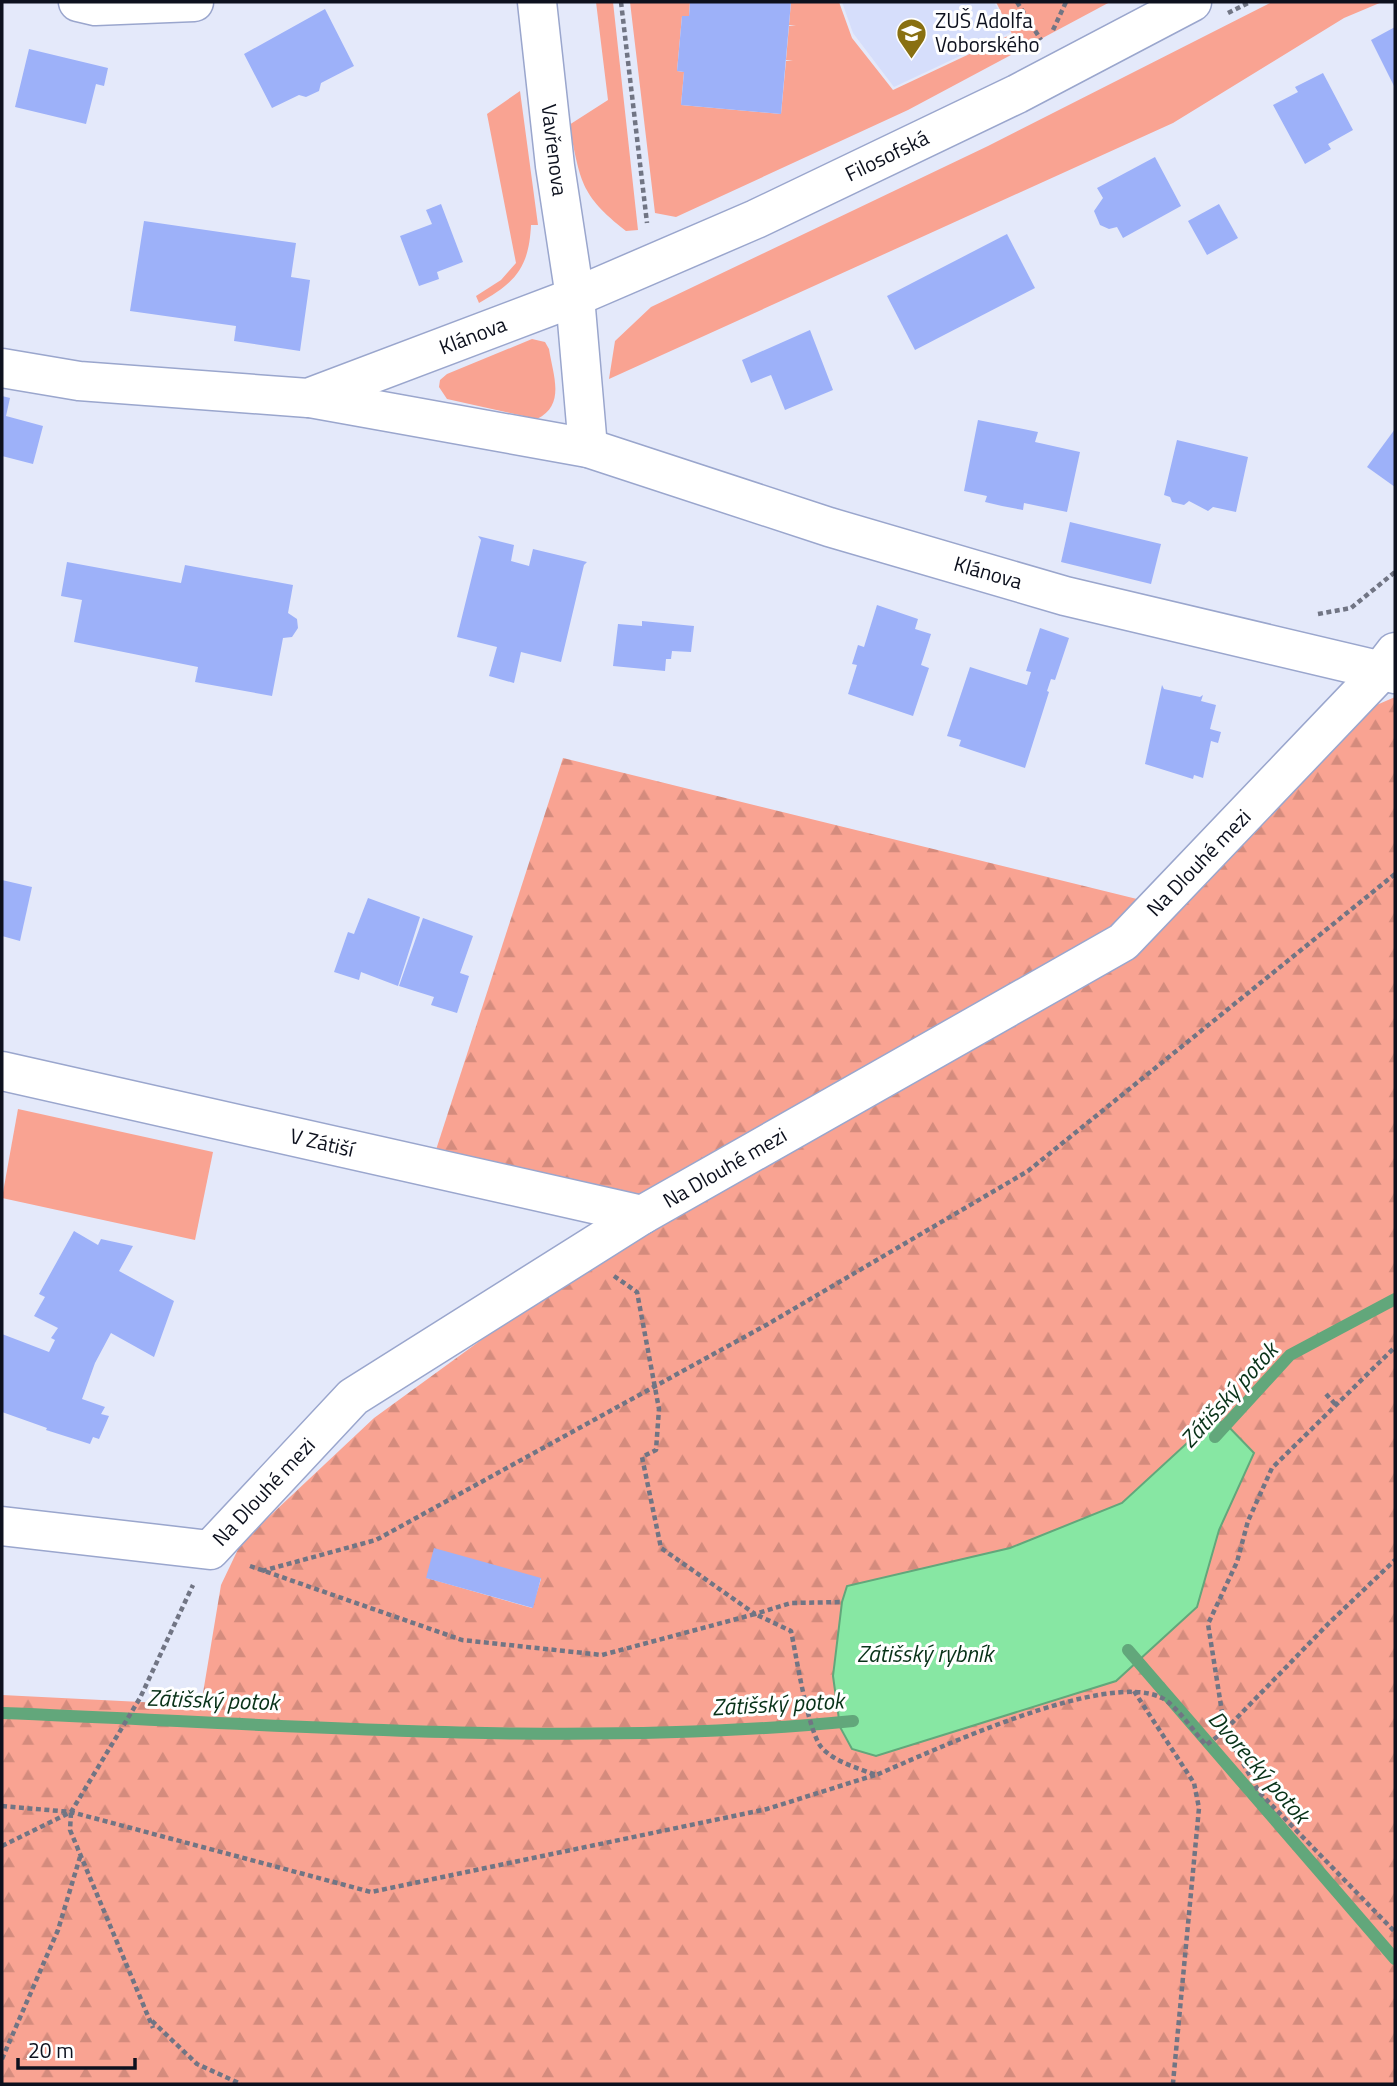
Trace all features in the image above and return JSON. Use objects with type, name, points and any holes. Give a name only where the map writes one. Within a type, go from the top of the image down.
[{"type":"street","points":[[78,2],[95,6],[194,2]]},
{"type":"street","name":"Vavřenova","points":[[537,2],[555,166],[576,297]]},
{"type":"street","name":"Filosofská","points":[[576,297],[757,219],[1017,94],[1192,2]]},
{"type":"street","points":[[576,297],[588,448]]},
{"type":"street","name":"Klánova","points":[[308,398],[576,297]]},
{"type":"street","name":"Klánova","points":[[2,368],[79,381],[308,398],[588,448],[828,527],[1065,596],[1391,665]]},
{"type":"street","name":"Na Dlouhé mezi","points":[[2,1526],[210,1550],[353,1397],[642,1215],[1123,943],[1391,665]]},
{"type":"street","name":"V Zátiší","points":[[2,1071],[642,1215]]},
{"type":"path","points":[[621,2],[648,226]]},
{"type":"path","points":[[1017,2],[1045,47],[1066,2]]},
{"type":"path","points":[[261,1571],[376,1540],[654,1387],[1028,1171],[1395,874]]},
{"type":"path","points":[[601,1241],[610,1274],[637,1292],[659,1409],[656,1450],[642,1457],[661,1548],[755,1614],[791,1630],[805,1700],[820,1746],[842,1762],[876,1775]]},
{"type":"path","points":[[1395,1347],[1272,1468],[1248,1521],[1237,1562],[1208,1624],[1225,1731],[1259,1792],[1395,1932]]},
{"type":"path","points":[[1326,1394],[1336,1405]]},
{"type":"path","points":[[153,2028],[70,1830],[71,1812],[140,1698],[210,1550],[261,1571],[462,1640],[602,1655],[791,1603],[842,1602]]},
{"type":"path","points":[[2,1806],[71,1812],[371,1892],[766,1809],[876,1775],[993,1726],[1077,1699],[1134,1691],[1163,1698],[1206,1745],[1218,1739],[1329,1623],[1395,1560]]},
{"type":"path","points":[[1134,1691],[1194,1783],[1199,1808],[1173,2083],[1169,2084]]},
{"type":"path","points":[[2,1846],[71,1812]]},
{"type":"path","points":[[2,2059],[58,1930],[81,1856]]},
{"type":"path","points":[[148,2018],[197,2064],[241,2084]]},
{"type":"shaded area","name":"ZUŠ Adolfa Voborského","points":[[842,2],[994,2],[1011,32],[894,87],[853,33]]},
{"type":"green space","points":[[596,2],[613,2],[638,230],[626,231],[590,196],[580,173],[569,125],[608,100]]},
{"type":"green space","points":[[630,2],[690,2],[689,16],[682,16],[677,71],[684,72],[681,105],[781,114],[786,61],[793,61],[786,60],[789,26],[796,26],[789,25],[791,2],[839,2],[852,38],[893,90],[1012,34],[996,2],[1110,2],[908,110],[676,217],[655,213]]},
{"type":"green space","points":[[1272,2],[1382,2],[1344,18],[1173,123],[609,379],[615,341],[651,307],[988,146]]},
{"type":"green space","points":[[520,91],[538,225],[531,225],[527,253],[518,273],[502,288],[479,303],[476,296],[501,280],[516,263],[487,114]]},
{"type":"green space","points":[[532,339],[545,342],[555,379],[552,406],[537,419],[447,399],[439,387],[440,380],[447,374]]},
{"type":"green space","points":[[1395,697],[1395,2084],[2,2084],[2,1695],[201,1705],[221,1585],[241,1543],[374,1418],[521,1311],[806,1139],[1138,951],[1358,713]],"holes":[[[1211,1421],[1254,1453],[1219,1530],[1197,1607],[876,1756],[852,1749],[841,1727],[838,1711],[838,1655],[847,1586],[1010,1548],[1122,1503]],[[427,1578],[541,1578],[541,1579],[532,1608]]]},
{"type":"green space","points":[[563,758],[1141,900],[1105,933],[636,1197],[434,1156]]},
{"type":"green space","points":[[18,1109],[213,1152],[195,1240],[2,1198]]},
{"type":"water","name":"Zátišský rybník","points":[[1211,1421],[1225,1423],[1254,1453],[1219,1530],[1197,1607],[1116,1681],[876,1756],[852,1749],[840,1727],[833,1676],[842,1602],[847,1586],[1010,1548],[1122,1503]]},
{"type":"building","points":[[690,2],[791,2],[781,114],[681,105],[684,72],[677,71],[682,16],[689,16]]},
{"type":"building","points":[[325,9],[354,66],[321,83],[319,91],[306,97],[299,95],[272,108],[244,54]]},
{"type":"building","points":[[1395,27],[1395,88],[1371,40]]},
{"type":"building","points":[[29,49],[108,68],[104,86],[96,84],[86,124],[15,107]]},
{"type":"building","points":[[1323,73],[1353,130],[1328,144],[1331,149],[1305,164],[1273,105],[1298,92],[1295,87]]},
{"type":"building","points":[[1155,157],[1181,206],[1123,238],[1117,227],[1109,229],[1100,225],[1094,211],[1103,198],[1097,188]]},
{"type":"building","points":[[441,204],[463,262],[437,272],[439,279],[419,286],[400,236],[432,224],[426,210]]},
{"type":"building","points":[[1219,204],[1238,238],[1207,255],[1188,221]]},
{"type":"building","points":[[144,221],[296,243],[291,277],[310,280],[300,351],[234,341],[236,326],[130,311]]},
{"type":"building","points":[[1007,234],[1035,288],[915,350],[887,296]]},
{"type":"building","points":[[810,330],[833,390],[785,410],[771,375],[751,383],[742,360]]},
{"type":"building","points":[[2,396],[10,398],[6,416],[43,426],[33,464],[2,456]]},
{"type":"building","points":[[978,420],[1038,432],[1035,442],[1080,452],[1067,512],[1024,503],[1023,510],[1002,506],[985,502],[987,496],[964,491]]},
{"type":"building","points":[[1395,429],[1395,487],[1367,467]]},
{"type":"building","points":[[1177,440],[1248,457],[1236,512],[1213,507],[1208,511],[1189,501],[1184,505],[1172,502],[1170,497],[1164,495]]},
{"type":"building","points":[[1070,522],[1161,544],[1151,584],[1061,562]]},
{"type":"building","points":[[478,536],[514,545],[511,561],[529,566],[533,549],[587,562],[584,565],[561,662],[521,652],[514,683],[489,676],[497,647],[457,637],[481,540]]},
{"type":"building","points":[[67,562],[181,583],[185,565],[293,585],[288,613],[297,619],[298,628],[292,637],[283,638],[272,696],[195,682],[198,667],[74,642],[82,600],[61,596]]},
{"type":"building","points":[[877,605],[918,619],[915,629],[931,634],[921,665],[929,668],[913,716],[848,694],[857,665],[852,664],[858,645],[864,647]]},
{"type":"building","points":[[642,621],[694,626],[691,652],[672,651],[671,659],[666,659],[665,671],[613,666],[618,624],[642,626]]},
{"type":"building","points":[[1040,628],[1069,638],[1055,680],[1051,679],[1025,768],[959,746],[961,740],[947,736],[970,667],[1027,685],[1031,672],[1026,671]]},
{"type":"building","points":[[1162,685],[1164,689],[1200,697],[1203,695],[1201,701],[1216,705],[1210,729],[1221,732],[1218,743],[1211,741],[1203,778],[1194,775],[1193,779],[1145,764]]},
{"type":"building","points":[[2,880],[32,887],[20,941],[2,936]]},
{"type":"building","points":[[368,898],[420,917],[398,986],[361,972],[359,980],[334,972],[348,932],[354,934]]},
{"type":"building","points":[[423,918],[473,936],[460,973],[469,976],[457,1013],[431,1005],[434,997],[399,986]]},
{"type":"building","points":[[74,1231],[98,1245],[101,1239],[133,1246],[119,1271],[174,1301],[154,1357],[111,1333],[95,1363],[82,1399],[105,1407],[101,1414],[109,1416],[99,1439],[93,1437],[90,1444],[2,1412],[2,1334],[49,1352],[55,1340],[51,1338],[58,1328],[34,1316],[45,1297],[39,1294]]},
{"type":"building","points":[[434,1548],[541,1578],[533,1608],[426,1578]]},
{"type":"waterway","name":"Zátišský potok","points":[[1215,1437],[1290,1355],[1395,1299]]},
{"type":"waterway","name":"Dvorecký potok","points":[[1128,1650],[1395,1959]]},
{"type":"waterway","name":"Zátišský potok","points":[[2,1713],[321,1728],[534,1734],[747,1729],[853,1721]]},
{"type":"place","name":"ZUŠ Adolfa Voborského","points":[[912,60]]}]
